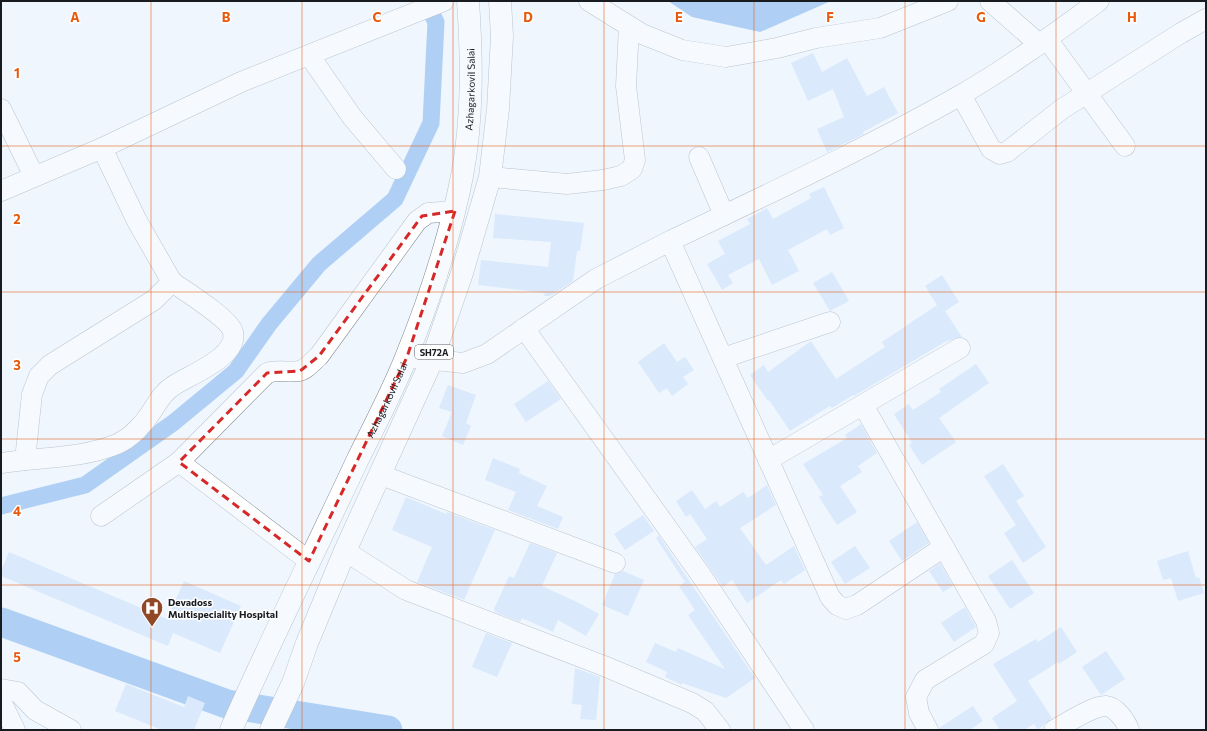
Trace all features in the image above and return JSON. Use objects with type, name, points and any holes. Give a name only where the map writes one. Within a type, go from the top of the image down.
[{"type":"main road","name":"Azhagarkovil Salai","points":[[231,730],[309,561],[407,357],[429,295],[454,211],[462,174],[469,124],[472,59],[468,1]]},
{"type":"main road","name":"SH72A","points":[[271,730],[293,683],[307,643],[345,551],[432,360],[462,273],[490,176],[498,109],[502,36],[500,1]]},
{"type":"street","points":[[1,191],[102,148],[240,82],[443,1]]},
{"type":"street","points":[[589,1],[642,34],[682,50],[726,57],[777,48],[816,38],[880,28],[948,1]]},
{"type":"street","points":[[407,357],[463,363],[487,354],[596,279],[670,241],[858,151],[961,95],[1043,42],[1099,1]]},
{"type":"street","points":[[993,2],[1043,42],[1088,94],[1125,146]]},
{"type":"street","points":[[961,95],[991,149],[1000,154],[1007,152],[1045,122],[1181,33],[1206,19]]},
{"type":"street","points":[[490,176],[567,184],[621,176],[632,169],[635,160],[626,86],[629,26]]},
{"type":"street","points":[[309,55],[352,117],[396,169]]},
{"type":"street","points":[[3,116],[34,176]]},
{"type":"street","points":[[1,464],[25,460],[79,455],[117,444],[133,434],[171,387],[211,365],[224,355],[231,345],[233,332],[228,325],[217,314],[172,282],[137,221],[102,148]]},
{"type":"street","points":[[699,157],[724,215]]},
{"type":"street","points":[[101,516],[178,462],[267,373],[281,370],[300,371],[319,356],[422,216],[428,213],[454,211]]},
{"type":"street","points":[[670,241],[830,597],[837,605],[846,609],[857,606],[944,547]]},
{"type":"street","points":[[25,460],[32,394],[39,376],[50,365],[154,300],[172,282]]},
{"type":"street","points":[[723,358],[830,322]]},
{"type":"street","points":[[524,328],[701,575],[804,730]]},
{"type":"street","points":[[768,460],[960,348]]},
{"type":"street","points":[[863,405],[986,621],[989,633],[984,644],[925,680],[916,697],[919,713],[928,730]]},
{"type":"street","points":[[178,462],[309,561]]},
{"type":"street","points":[[381,474],[615,563]]},
{"type":"street","points":[[345,551],[406,590],[604,666],[692,703],[705,710],[720,730]]},
{"type":"street","points":[[1,689],[18,692],[35,710],[71,730]]},
{"type":"street","points":[[1,701],[15,730]]},
{"type":"street","points":[[1054,730],[1098,707],[1107,706],[1118,712],[1129,730]]},
{"type":"highlighted area","points":[[455,211],[407,357],[309,561],[179,462],[267,373],[300,371],[319,356],[422,216]]},
{"type":"water","points":[[668,1],[831,1],[760,32],[692,17]]},
{"type":"building","points":[[813,53],[822,72],[847,58],[867,96],[884,87],[898,113],[863,132],[864,134],[827,152],[817,129],[844,117],[833,89],[808,101],[791,63]]},
{"type":"building","points":[[824,187],[844,228],[830,235],[827,229],[788,250],[799,271],[772,285],[759,259],[728,275],[733,283],[722,290],[707,264],[725,254],[718,241],[750,224],[747,219],[767,208],[773,219],[811,198],[809,194]]},
{"type":"building","points":[[495,214],[584,223],[580,251],[577,251],[573,281],[550,296],[544,296],[545,293],[478,285],[481,260],[548,267],[551,242],[493,238]]},
{"type":"building","points":[[832,272],[849,301],[830,311],[813,283]]},
{"type":"building","points":[[942,275],[959,302],[945,311],[962,337],[945,342],[854,396],[853,395],[832,408],[830,406],[790,431],[750,375],[764,365],[768,372],[811,341],[836,379],[885,347],[882,342],[937,305],[925,286]]},
{"type":"building","points":[[664,343],[677,362],[685,357],[694,370],[683,377],[688,384],[672,396],[667,388],[659,393],[638,362]]},
{"type":"building","points":[[976,364],[989,383],[939,418],[956,442],[922,465],[909,445],[912,443],[894,414],[909,404],[913,410],[941,392],[939,389]]},
{"type":"building","points":[[548,381],[561,399],[526,422],[514,404]]},
{"type":"building","points":[[448,385],[476,395],[466,423],[471,426],[463,445],[442,436],[452,412],[439,408]]},
{"type":"building","points":[[861,424],[877,453],[858,466],[862,472],[840,486],[857,512],[837,525],[819,497],[823,495],[803,464],[847,438],[845,435]]},
{"type":"building","points":[[493,458],[520,469],[519,473],[547,486],[537,506],[563,517],[558,529],[508,510],[516,492],[485,480]]},
{"type":"building","points":[[1003,464],[1024,496],[1016,501],[1046,547],[1023,563],[1004,533],[1016,525],[984,476]]},
{"type":"building","points":[[767,485],[776,505],[740,528],[766,565],[794,546],[805,570],[784,584],[781,580],[747,603],[732,580],[723,587],[695,547],[707,539],[690,514],[686,517],[676,501],[692,490],[705,509],[716,501],[720,507],[743,492],[748,498]]},
{"type":"building","points":[[406,497],[446,514],[447,512],[495,530],[464,600],[417,582],[432,547],[392,530]]},
{"type":"building","points":[[643,515],[654,531],[625,550],[614,534]]},
{"type":"building","points":[[917,522],[929,543],[902,561],[889,541]]},
{"type":"building","points":[[659,536],[755,678],[726,698],[682,683],[682,685],[665,677],[667,672],[646,662],[655,643],[676,652],[678,648],[725,669],[688,615],[695,610],[679,586],[685,582],[656,538]]},
{"type":"building","points":[[530,543],[557,553],[542,586],[599,614],[586,636],[558,620],[553,632],[522,618],[520,622],[495,612],[494,609],[509,576],[514,578]]},
{"type":"building","points":[[855,546],[870,568],[845,584],[831,562]]},
{"type":"building","points":[[1188,551],[1196,578],[1199,577],[1204,593],[1178,601],[1171,578],[1163,580],[1157,561]]},
{"type":"building","points":[[9,552],[167,619],[184,581],[241,606],[220,653],[173,633],[168,646],[1,576],[1,571]]},
{"type":"building","points":[[1012,560],[1034,593],[1010,609],[988,576]]},
{"type":"building","points":[[940,563],[953,586],[943,592],[929,571]]},
{"type":"building","points":[[623,571],[644,580],[628,616],[602,605],[615,574]]},
{"type":"building","points":[[965,607],[976,627],[954,642],[941,623]]},
{"type":"building","points":[[1061,627],[1077,652],[1028,681],[1052,718],[1038,730],[1034,724],[1024,730],[1000,730],[992,718],[1017,701],[993,664],[1036,639],[1038,642]]},
{"type":"building","points":[[486,633],[512,643],[497,677],[472,667]]},
{"type":"building","points":[[1106,651],[1125,679],[1101,695],[1082,667]]},
{"type":"building","points":[[575,668],[600,677],[596,720],[580,719],[582,705],[572,704]]},
{"type":"building","points":[[126,684],[184,707],[188,696],[205,703],[194,730],[162,730],[115,711]]},
{"type":"building","points":[[973,706],[983,721],[970,730],[939,730],[939,728]]},
{"type":"waterway","points":[[1,506],[85,485],[173,423],[236,371],[269,324],[319,264],[395,199],[431,123],[436,22],[425,1]]},
{"type":"waterway","points":[[1,622],[227,704],[388,730]]},
{"type":"place","name":"Devadoss Multispeciality Hospital","points":[[152,628]]}]
